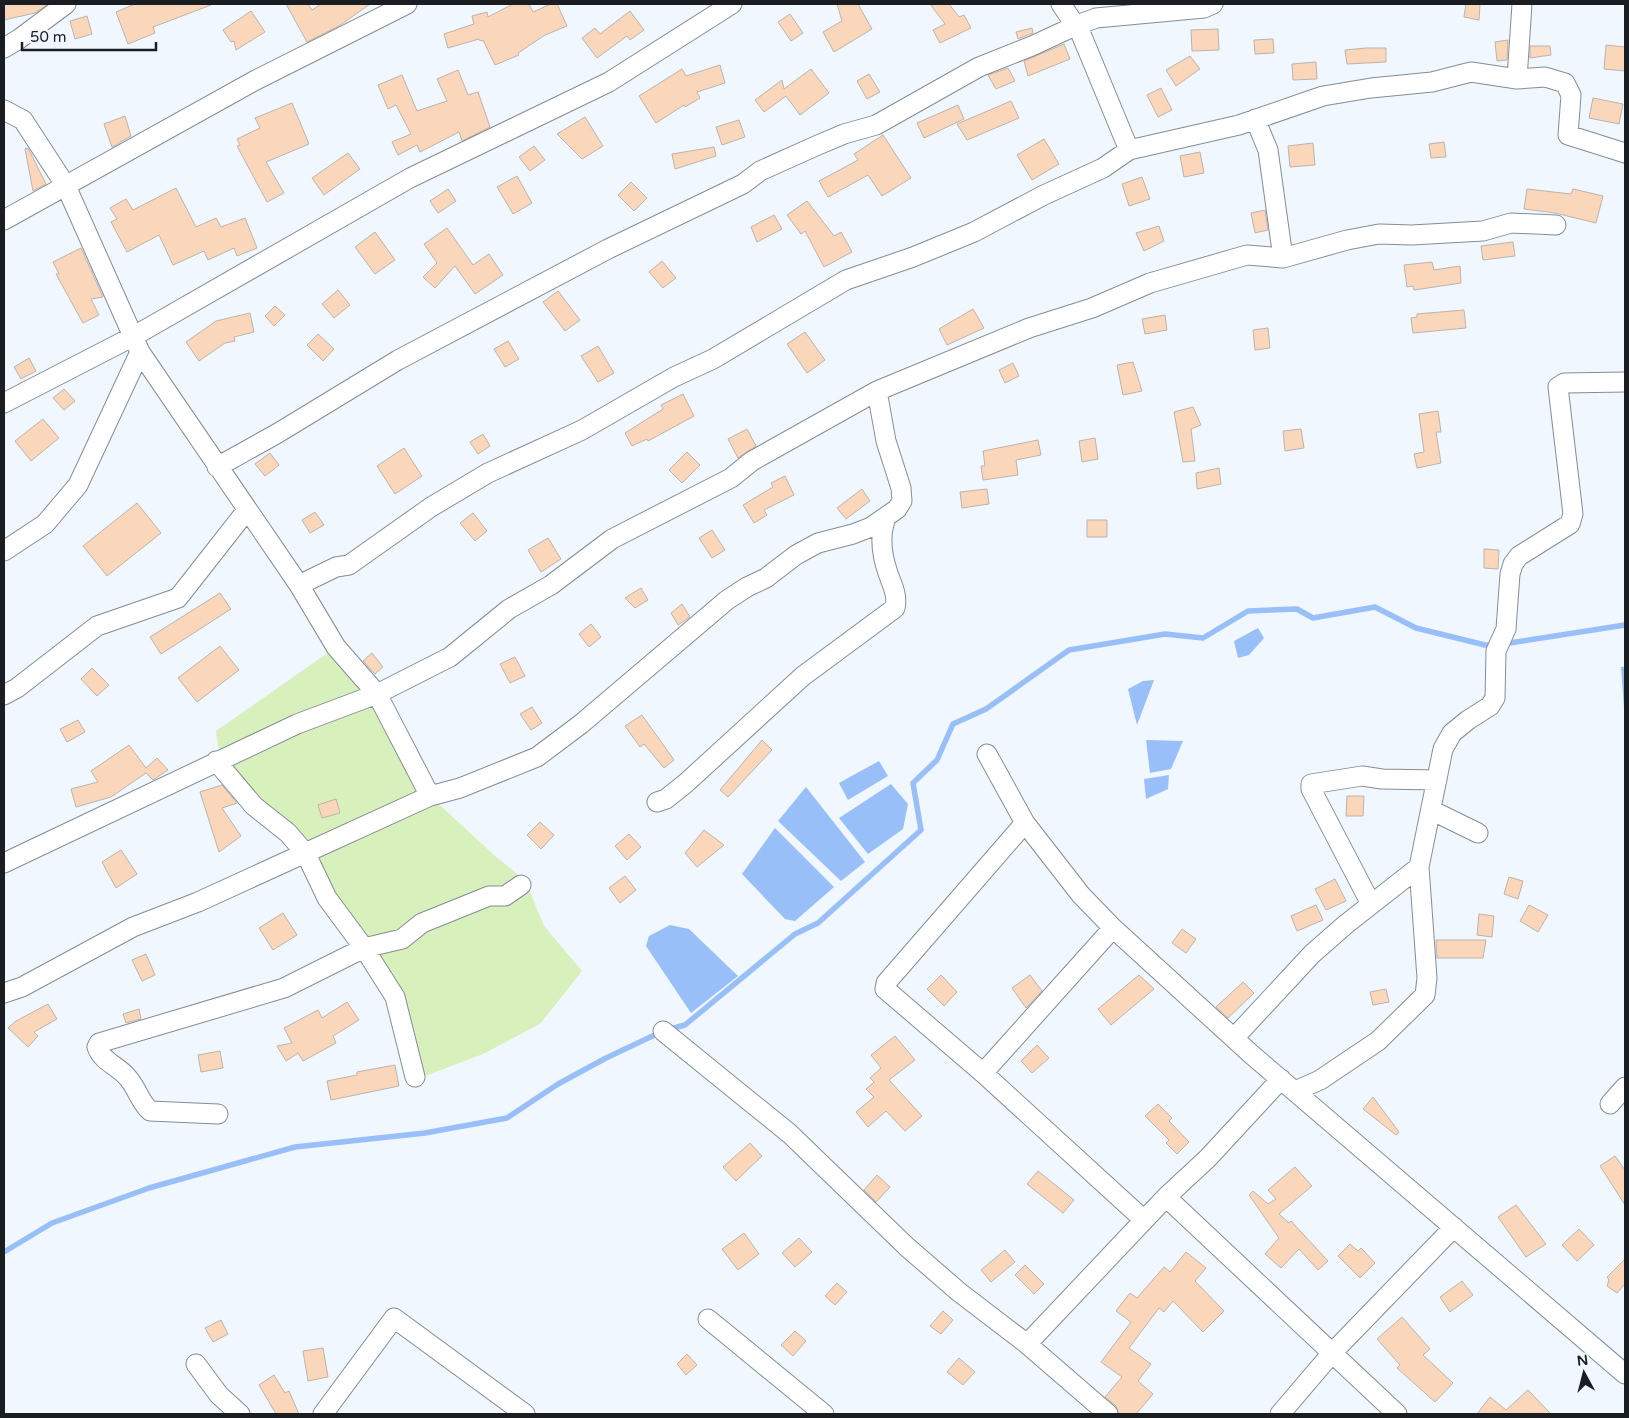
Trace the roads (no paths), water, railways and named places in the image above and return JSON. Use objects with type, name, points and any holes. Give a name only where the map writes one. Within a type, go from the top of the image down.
[{"type":"street","points":[[4,48],[25,35],[66,4]]},
{"type":"street","points":[[4,220],[254,81],[407,4]]},
{"type":"street","points":[[4,403],[137,344],[410,178],[609,82],[732,4]]},
{"type":"street","points":[[1061,4],[1081,34],[1128,150]]},
{"type":"street","points":[[217,467],[278,433],[398,360],[608,249],[743,184],[760,171],[844,134],[876,125],[978,67],[1096,18],[1204,8],[1214,4]]},
{"type":"street","points":[[1517,79],[1522,4]]},
{"type":"street","points":[[299,585],[336,567],[349,565],[431,508],[488,473],[589,426],[674,377],[712,359],[846,280],[913,257],[974,232],[1044,195],[1103,168],[1128,150],[1239,125],[1323,96],[1371,88],[1432,82],[1471,72],[1517,79],[1545,78],[1565,83],[1571,95],[1568,135],[1625,153]]},
{"type":"street","points":[[4,110],[23,120],[66,186],[137,344],[217,467],[299,585],[336,648],[377,694],[430,796]]},
{"type":"street","points":[[1255,119],[1268,150],[1283,258]]},
{"type":"street","points":[[4,863],[216,761],[297,724],[377,694],[450,657],[509,609],[551,584],[612,539],[731,478],[752,462],[877,391],[1029,328],[1092,308],[1150,283],[1247,255],[1283,258],[1347,240],[1379,234],[1412,235],[1483,231],[1511,223],[1556,225]]},
{"type":"street","points":[[4,552],[45,524],[78,485],[137,344]]},
{"type":"street","points":[[1027,1344],[1166,1197],[1288,1085],[1320,1080],[1378,1041],[1425,995],[1427,978],[1419,867],[1443,750],[1452,733],[1490,706],[1495,698],[1498,644],[1506,629],[1510,574],[1513,564],[1519,556],[1570,524],[1573,514],[1558,387],[1564,383],[1625,382]]},
{"type":"street","points":[[4,993],[22,987],[134,927],[198,902],[430,796],[460,788],[537,757],[581,724],[727,600],[746,587],[766,578],[796,555],[818,543],[854,534],[886,518],[897,509],[902,501],[902,488],[886,440],[877,391]]},
{"type":"street","points":[[4,695],[17,688],[97,626],[178,598],[247,510]]},
{"type":"street","points":[[656,802],[666,799],[686,783],[803,676],[896,608],[897,597],[887,571],[882,546],[882,527],[886,518]]},
{"type":"street","points":[[987,754],[1025,823],[1081,895],[1113,928],[1234,1038],[1625,1374]]},
{"type":"street","points":[[216,761],[254,806],[288,833],[306,854],[327,898],[364,948],[395,996],[415,1077]]},
{"type":"street","points":[[1372,904],[1311,789],[1311,784],[1362,776],[1382,779],[1437,780]]},
{"type":"street","points":[[1431,810],[1478,833]]},
{"type":"street","points":[[1025,823],[885,986],[887,991],[983,1073],[1144,1220]]},
{"type":"street","points":[[1234,1038],[1312,954],[1419,867]]},
{"type":"street","points":[[218,1114],[150,1111],[128,1077],[102,1056],[98,1050],[99,1043],[284,988],[364,948],[402,939],[422,923],[488,896],[505,896],[521,885]]},
{"type":"street","points":[[983,1073],[1113,928]]},
{"type":"street","points":[[663,1031],[790,1134],[914,1253],[1027,1344],[1108,1414]]},
{"type":"street","points":[[1610,1104],[1625,1087]]},
{"type":"street","points":[[1166,1197],[1397,1414]]},
{"type":"street","points":[[1280,1414],[1332,1353],[1454,1227]]},
{"type":"street","points":[[323,1414],[394,1318],[525,1414]]},
{"type":"street","points":[[708,1319],[824,1414]]},
{"type":"street","points":[[196,1364],[219,1395],[240,1414]]},
{"type":"water","points":[[1258,628],[1264,638],[1249,655],[1238,658],[1234,641]]},
{"type":"water","points":[[1621,667],[1625,667],[1625,708],[1624,708]]},
{"type":"water","points":[[1154,680],[1137,725],[1128,689],[1143,681]]},
{"type":"water","points":[[1146,740],[1183,741],[1171,769],[1150,773]]},
{"type":"water","points":[[879,761],[888,776],[848,800],[839,783]]},
{"type":"water","points":[[1169,775],[1168,789],[1146,799],[1144,779]]},
{"type":"water","points":[[891,784],[908,804],[903,829],[868,854],[839,818]]},
{"type":"water","points":[[806,787],[865,862],[841,881],[778,821]]},
{"type":"water","points":[[775,828],[834,887],[795,921],[785,919],[742,874]]},
{"type":"water","points":[[670,925],[689,929],[738,976],[691,1013],[646,946],[649,936]]},
{"type":"waterway","points":[[4,1252],[52,1223],[149,1188],[295,1147],[425,1133],[507,1118],[558,1084],[606,1058],[663,1031],[685,1025],[795,934],[818,923],[921,830],[913,783],[937,760],[953,724],[986,709],[1069,650],[1165,634],[1203,638],[1248,611],[1297,609],[1313,618],[1375,607],[1416,628],[1485,645],[1494,645]]},
{"type":"waterway","points":[[1503,644],[1625,625]]}]
